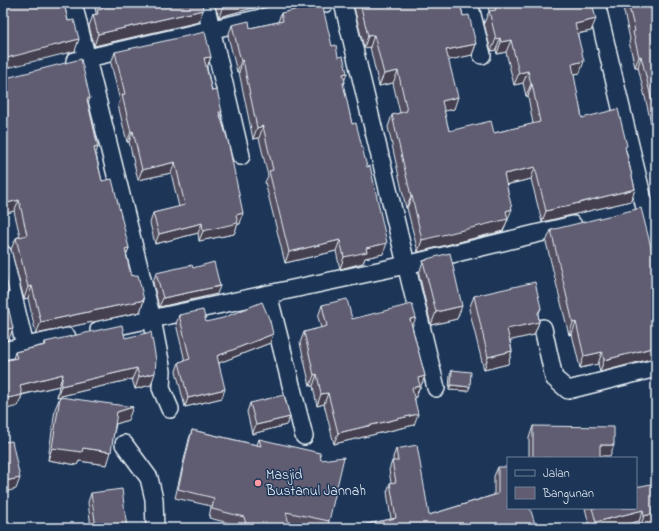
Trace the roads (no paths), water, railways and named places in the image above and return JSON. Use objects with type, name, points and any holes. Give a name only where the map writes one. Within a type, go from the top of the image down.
[{"type":"street","points":[[73,3],[152,319],[162,371],[161,388],[170,409]]},
{"type":"street","points":[[205,3],[241,156]]},
{"type":"street","points":[[63,64],[326,3]]},
{"type":"street","points":[[343,3],[436,388]]},
{"type":"street","points":[[469,3],[482,55]]},
{"type":"street","points":[[596,3],[637,210],[656,247]]},
{"type":"street","points":[[3,351],[406,265],[591,221]]},
{"type":"street","points":[[3,254],[25,346]]},
{"type":"street","points":[[268,294],[304,436]]},
{"type":"street","points":[[543,328],[554,378],[568,390],[656,368]]},
{"type":"street","points":[[124,444],[149,478],[154,499],[155,528]]},
{"type":"place","name":"Masjid Bustanul Jannah","points":[[258,483]]}]
